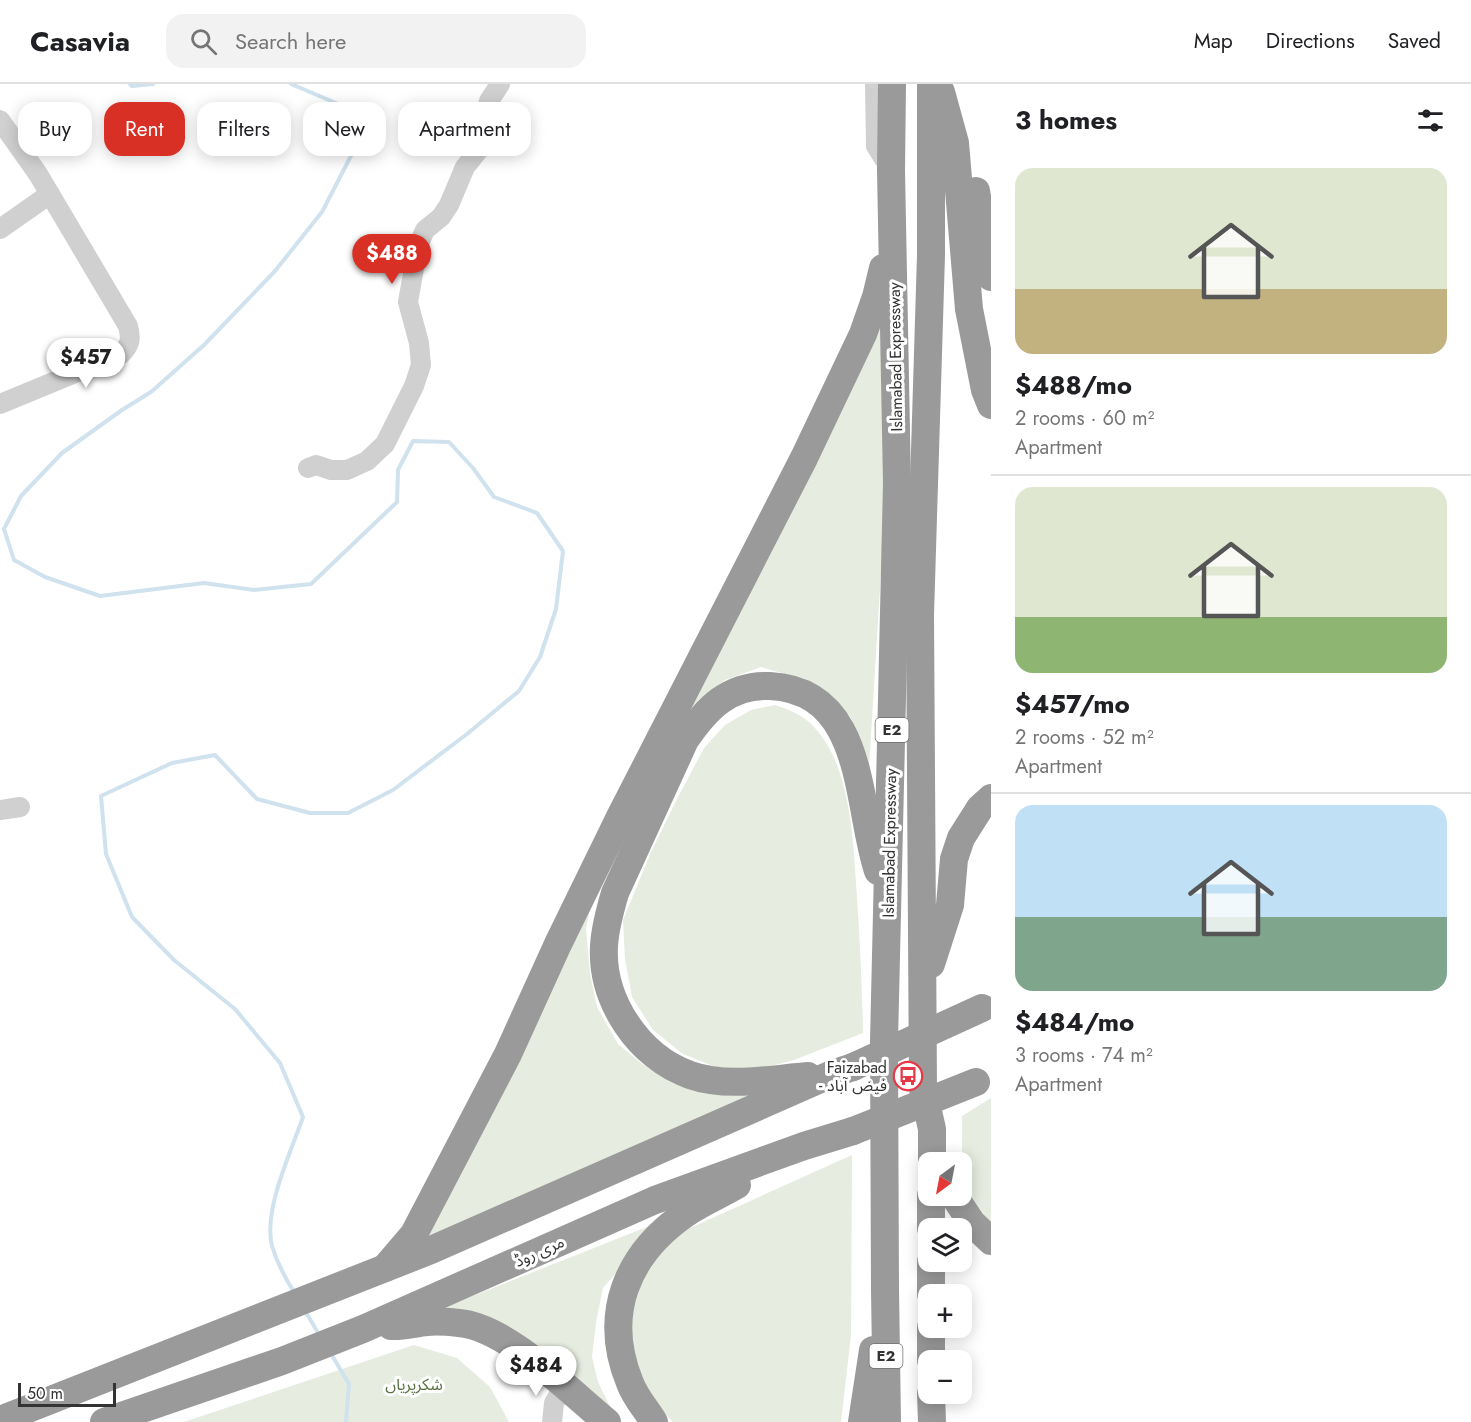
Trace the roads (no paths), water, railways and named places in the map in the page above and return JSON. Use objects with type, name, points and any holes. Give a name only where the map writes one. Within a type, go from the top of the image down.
[{"type":"highway","name":"Islamabad Expressway","points":[[887,1422],[884,1042],[897,483],[891,170],[892,84]]},
{"type":"highway","name":"Islamabad Expressway","points":[[931,84],[931,255],[920,615],[923,1089],[932,1129],[932,1152]]},
{"type":"highway","points":[[938,84],[955,143],[969,309],[985,390],[991,405]]},
{"type":"highway","points":[[951,84],[963,121],[991,277]]},
{"type":"highway","points":[[385,1268],[414,1234],[445,1176],[508,1054],[558,944],[621,815],[804,458],[863,334],[876,297],[893,234]]},
{"type":"highway","points":[[843,1070],[741,1082],[714,1080],[690,1075],[651,1053],[624,1021],[613,999],[606,974],[603,948],[607,918],[612,901],[685,740],[701,717],[720,700],[741,689],[766,686],[785,687],[803,692],[822,705],[835,720],[854,762],[875,860],[888,902]]},
{"type":"highway","points":[[924,988],[950,905],[954,859],[961,838],[980,808],[991,798]]},
{"type":"highway","points":[[0,1420],[343,1286],[987,1006]]},
{"type":"highway","name":"مری روڈ","points":[[104,1422],[282,1360],[367,1327],[655,1200],[804,1146],[853,1131],[983,1079]]},
{"type":"highway","points":[[932,1129],[940,1152]]},
{"type":"highway","points":[[654,1422],[630,1385],[621,1358],[617,1335],[618,1312],[624,1287],[639,1260],[657,1238],[685,1214],[804,1146]]},
{"type":"highway","points":[[961,1206],[972,1223],[991,1241]]},
{"type":"highway","points":[[862,1422],[869,1370],[885,1290]]},
{"type":"highway","points":[[367,1327],[394,1327],[429,1321],[462,1323],[485,1329],[505,1340],[607,1422]]},
{"type":"highway","points":[[932,1404],[932,1422]]},
{"type":"street","points":[[308,468],[316,465],[331,470],[347,470],[367,461],[385,444],[414,386],[421,365],[419,343],[408,302],[418,246],[425,230],[441,218],[449,206],[465,167],[482,146],[484,117],[489,101],[500,84]]},
{"type":"street","points":[[876,84],[876,146],[891,170]]},
{"type":"street","points":[[0,120],[50,194],[128,326],[130,337],[128,348],[121,354],[0,404]]},
{"type":"street","points":[[0,229],[50,194]]},
{"type":"street","points":[[0,810],[20,807]]},
{"type":"street","points":[[552,1422],[554,1403],[564,1386]]},
{"type":"waterway","points":[[130,84],[132,86],[153,84]]},
{"type":"waterway","points":[[291,84],[343,106],[370,124],[322,212],[275,271],[204,345],[151,392],[62,453],[21,496],[4,529],[14,560],[45,577],[100,596],[204,583],[254,590],[311,584],[397,502],[398,470],[413,441],[449,442],[473,468],[494,497],[537,513],[563,551],[556,609],[540,657],[519,691],[393,790],[348,813],[310,813],[257,799],[215,755],[172,763],[101,796],[106,854],[132,917],[174,960],[235,1009],[280,1063],[303,1117],[280,1181],[271,1216],[270,1232],[276,1258],[294,1292]]},
{"type":"waterway","points":[[305,1311],[320,1336]]},
{"type":"waterway","points":[[330,1352],[349,1384],[346,1422]]},
{"type":"place","name":"Faizabad - فیض آباد","points":[[908,1076]]},
{"type":"park label","name":"شکرپریاں","points":[[414,1384]]}]
